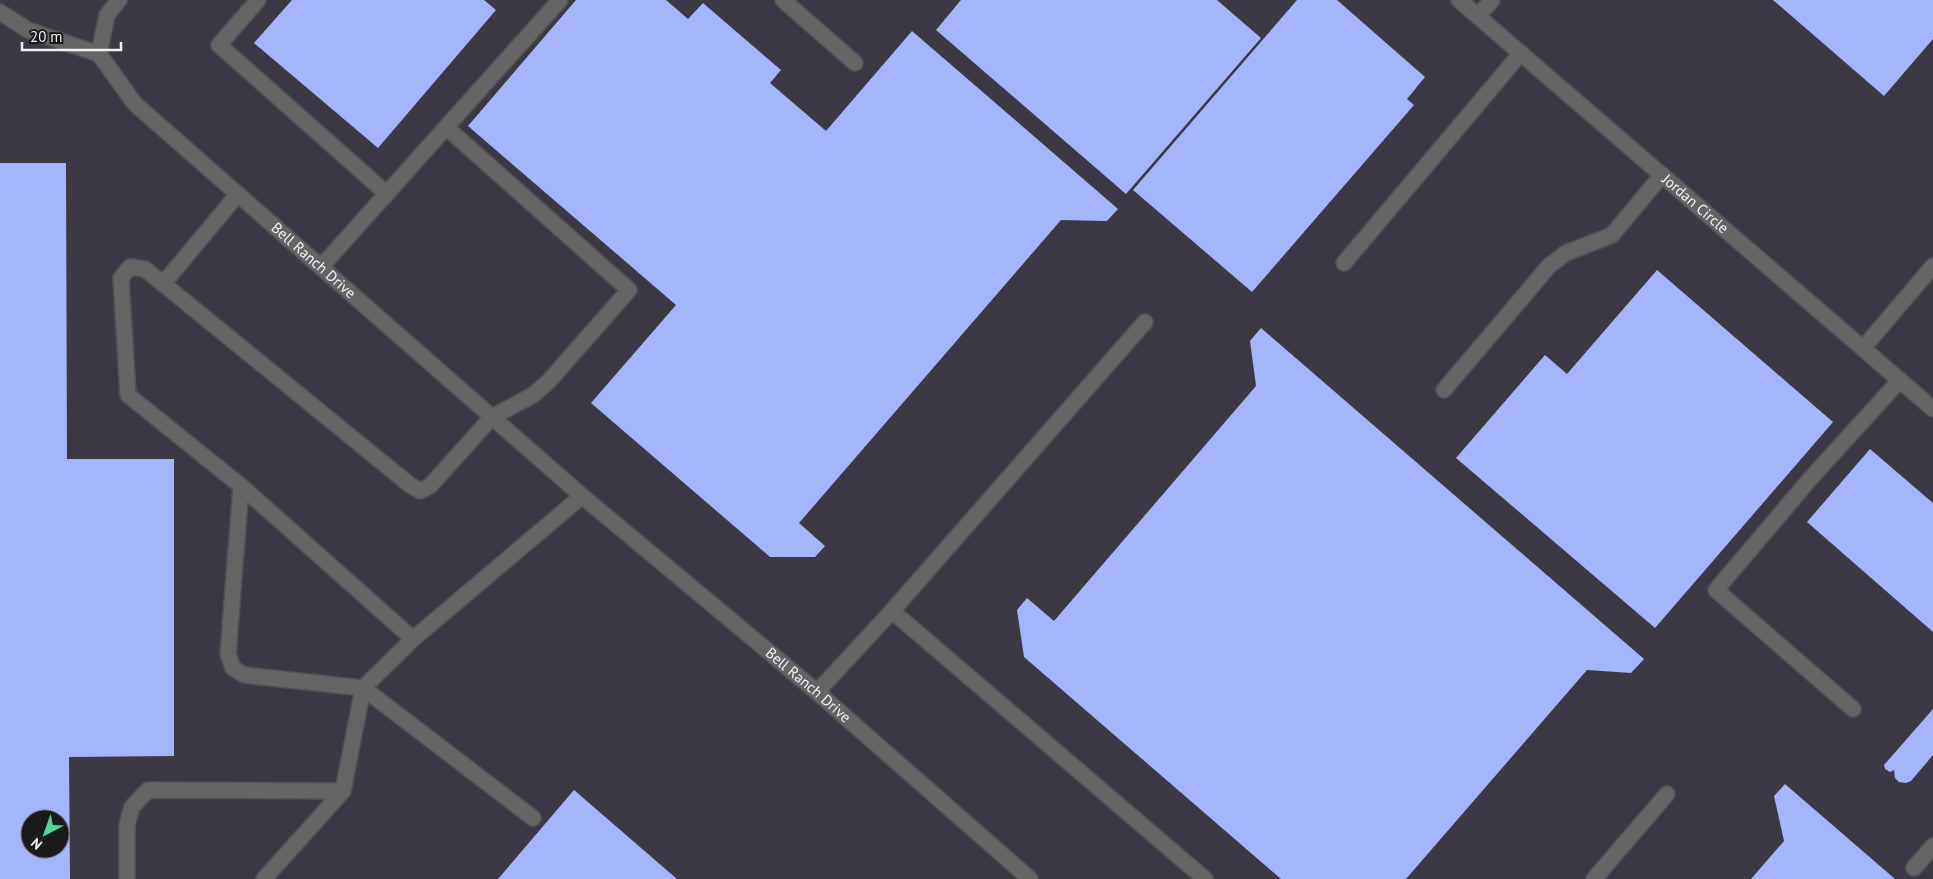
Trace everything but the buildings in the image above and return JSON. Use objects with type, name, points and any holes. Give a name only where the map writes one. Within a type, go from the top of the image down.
[{"type":"street","points":[[0,12],[28,30],[99,54],[107,15],[120,0]]},
{"type":"street","points":[[258,0],[219,46],[387,194]]},
{"type":"street","points":[[321,267],[560,0]]},
{"type":"street","points":[[783,0],[855,63]]},
{"type":"street","name":"Jordan Circle","points":[[1459,0],[1933,409]]},
{"type":"street","points":[[1478,16],[1492,0]]},
{"type":"street","points":[[1344,263],[1520,53]]},
{"type":"street","name":"Bell Ranch Drive","points":[[99,54],[135,104],[582,496],[817,692],[1030,879]]},
{"type":"street","points":[[413,640],[241,486],[128,394],[121,278],[130,267],[145,269],[410,485],[420,491],[430,486],[492,417],[533,395],[549,381],[629,290],[447,128]]},
{"type":"street","points":[[1444,390],[1549,266],[1566,253],[1612,236],[1662,175]]},
{"type":"street","points":[[163,284],[238,194]]},
{"type":"street","points":[[1863,348],[1933,266]]},
{"type":"street","points":[[817,692],[892,611],[1145,322]]},
{"type":"street","points":[[1853,709],[1716,590],[1810,479],[1900,380]]},
{"type":"street","points":[[241,486],[228,654],[233,668],[244,675],[363,688],[533,818]]},
{"type":"street","points":[[264,879],[342,790],[363,688],[413,640],[582,496]]},
{"type":"street","points":[[892,611],[1204,879]]},
{"type":"street","points":[[127,879],[127,826],[132,807],[148,790],[342,790]]},
{"type":"street","points":[[1594,879],[1667,794]]},
{"type":"street","points":[[1914,868],[1933,846]]},
{"type":"shaded area","points":[[0,0],[1933,0],[1933,879],[0,879]]}]
